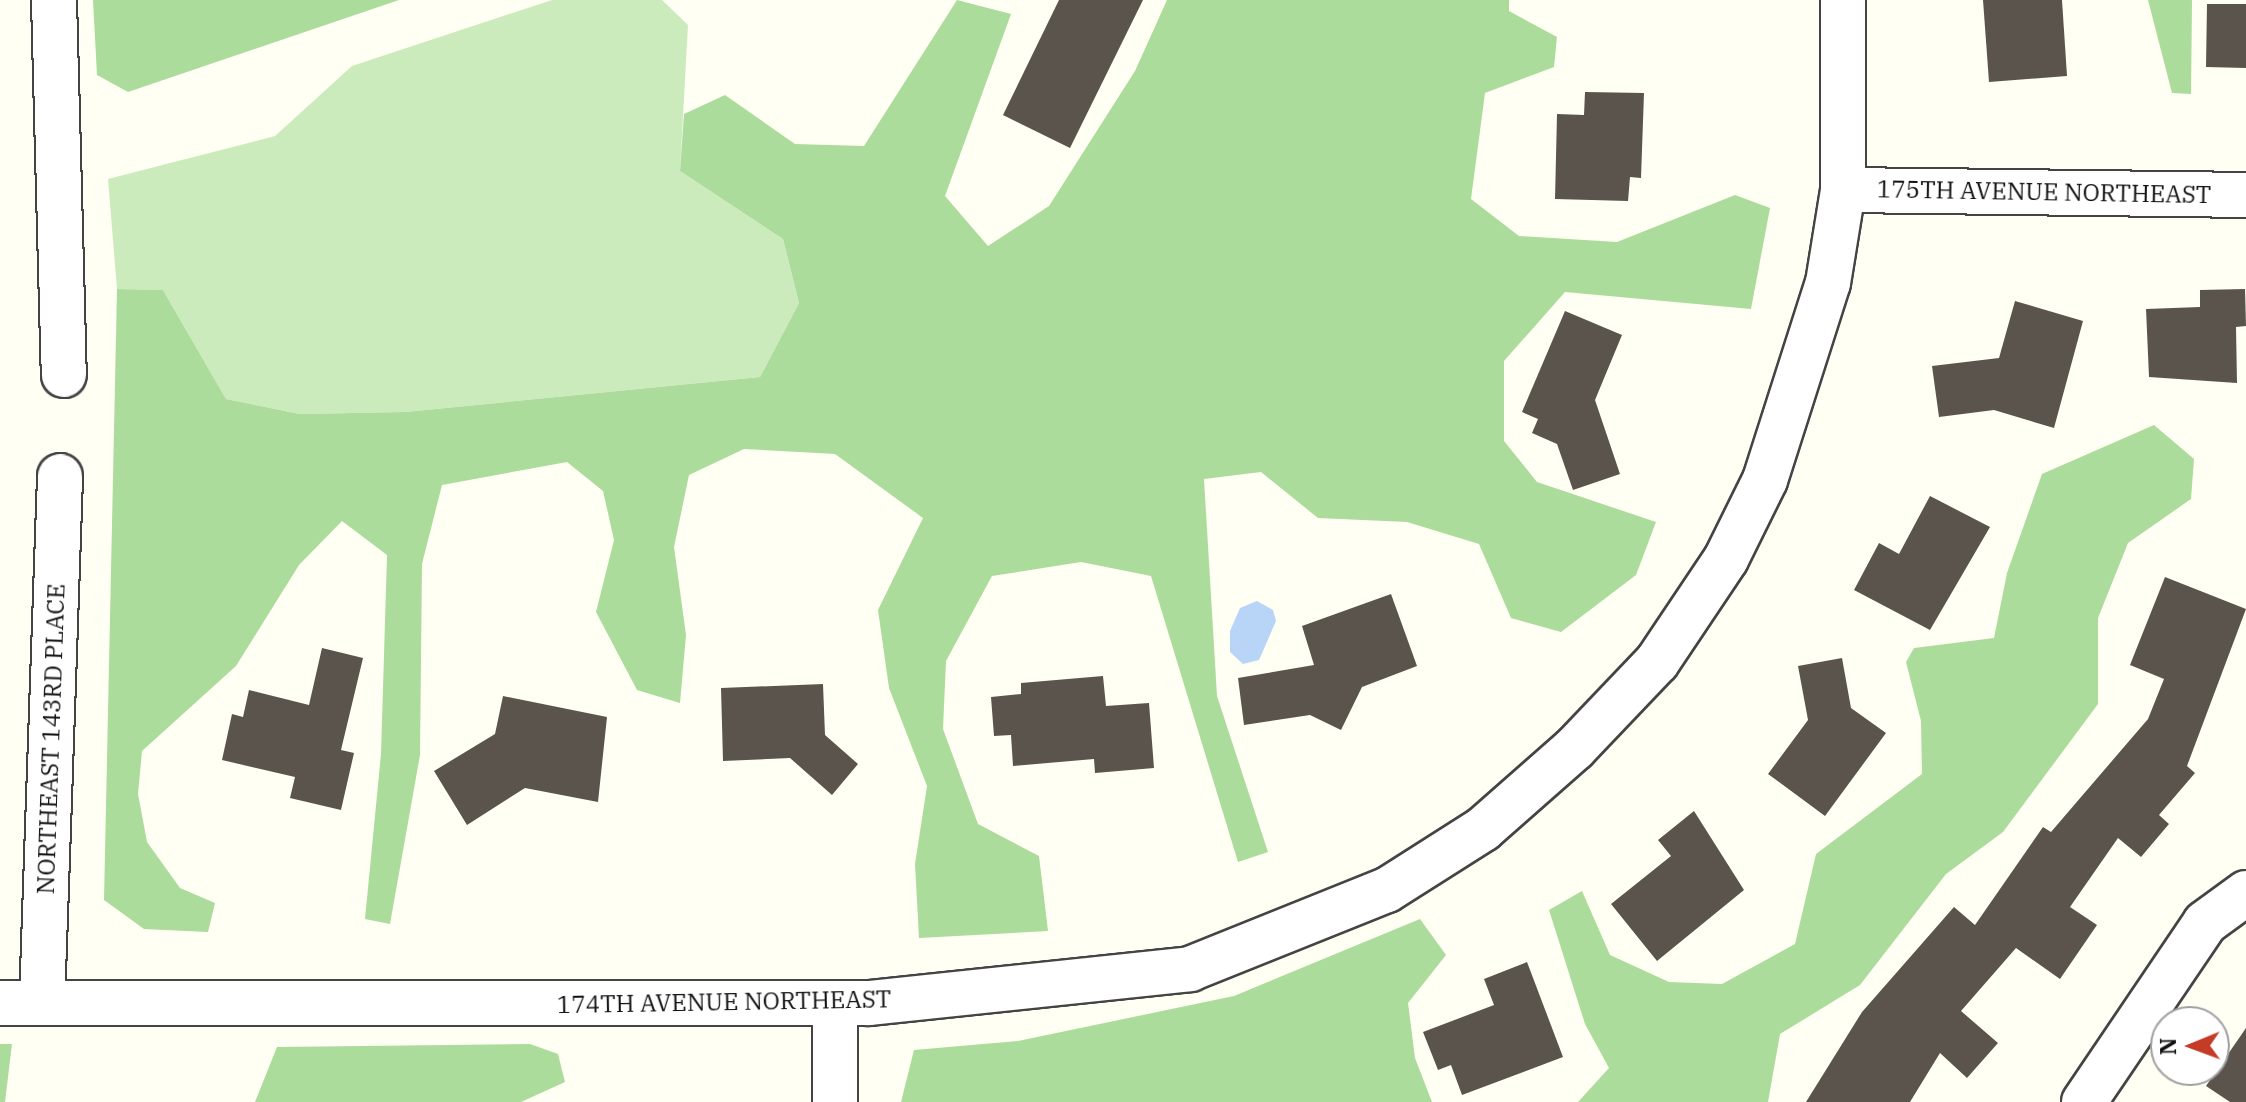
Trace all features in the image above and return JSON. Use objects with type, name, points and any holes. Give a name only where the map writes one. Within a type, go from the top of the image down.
[{"type":"street","points":[[54,0],[64,375]]},
{"type":"street","name":"174TH AVENUE NORTHEAST","points":[[21,1003],[835,1006],[1094,985],[1190,969],[1265,943],[1387,890],[1483,829],[1575,748],[1657,662],[1726,559],[1765,480],[1828,283],[1843,190],[1843,0]]},
{"type":"street","name":"175TH AVENUE NORTHEAST","points":[[1843,190],[2246,195]]},
{"type":"street","name":"NORTHEAST 143RD PLACE","points":[[21,1003],[60,476]]},
{"type":"street","points":[[2084,1102],[2205,923],[2246,893]]},
{"type":"street","points":[[835,1006],[835,1102]]},
{"type":"green space","points":[[93,0],[399,0],[128,92],[97,75]]},
{"type":"green space","points":[[552,0],[662,0],[688,25],[680,171],[783,239],[799,303],[760,377],[405,412],[300,414],[226,399],[163,290],[117,289],[108,179],[275,136],[352,66]]},
{"type":"green space","points":[[957,0],[1011,14],[945,196],[988,246],[1049,206],[1135,71],[1167,0],[1509,0],[1509,11],[1557,37],[1554,67],[1485,93],[1471,199],[1519,236],[1617,242],[1735,195],[1770,208],[1751,309],[1565,292],[1504,361],[1504,441],[1537,482],[1656,522],[1636,575],[1561,632],[1511,618],[1479,544],[1407,522],[1318,518],[1261,472],[1204,479],[1217,696],[1268,852],[1238,862],[1151,576],[1081,562],[992,576],[946,661],[943,729],[978,824],[1039,856],[1048,931],[919,938],[915,864],[927,786],[889,688],[878,610],[923,518],[835,454],[744,449],[689,475],[674,547],[686,635],[680,703],[637,690],[596,612],[614,540],[603,491],[567,462],[442,485],[422,564],[420,755],[390,924],[365,919],[381,754],[387,555],[342,521],[299,565],[236,666],[142,751],[138,794],[147,842],[180,888],[215,903],[208,932],[144,929],[104,900],[117,289],[163,290],[226,399],[300,414],[405,412],[760,377],[799,303],[783,239],[680,171],[684,114],[725,95],[795,144],[864,146]]},
{"type":"green space","points":[[2148,0],[2192,0],[2191,94],[2172,93]]},
{"type":"green space","points":[[2154,425],[2194,459],[2191,499],[2128,543],[2098,618],[2098,704],[2003,832],[1946,874],[1860,985],[1780,1034],[1768,1102],[1578,1102],[1609,1068],[1585,1024],[1549,910],[1582,891],[1610,955],[1669,982],[1722,984],[1795,944],[1816,854],[1922,774],[1921,721],[1906,662],[1914,648],[1994,638],[2007,573],[2042,474]]},
{"type":"green space","points":[[1420,919],[1446,955],[1408,1003],[1415,1058],[1432,1102],[901,1102],[914,1050],[1018,1041],[1234,996]]},
{"type":"green space","points":[[0,1044],[12,1044],[5,1102],[0,1102]]},
{"type":"green space","points":[[530,1044],[558,1054],[565,1082],[521,1102],[255,1102],[277,1047]]},
{"type":"water","points":[[1257,601],[1273,610],[1276,621],[1259,660],[1243,664],[1230,652],[1230,631],[1240,608]]},
{"type":"building","points":[[1059,0],[1143,0],[1070,148],[1003,115]]},
{"type":"building","points":[[1983,0],[2062,0],[2067,76],[1989,82]]},
{"type":"building","points":[[2207,4],[2246,4],[2246,68],[2206,67]]},
{"type":"building","points":[[1585,92],[1644,93],[1641,178],[1630,177],[1628,201],[1555,199],[1557,114],[1584,115]]},
{"type":"building","points":[[2245,289],[2246,326],[2236,327],[2237,383],[2149,377],[2146,309],[2200,307],[2200,290]]},
{"type":"building","points":[[2015,301],[2083,321],[2054,428],[1994,410],[1939,417],[1932,366],[1999,358]]},
{"type":"building","points":[[1565,311],[1622,335],[1595,400],[1620,474],[1573,490],[1557,444],[1532,433],[1538,419],[1522,412]]},
{"type":"building","points":[[1930,496],[1990,527],[1930,630],[1854,590],[1879,543],[1899,554]]},
{"type":"building","points":[[2165,577],[2246,609],[2187,766],[2195,773],[2159,815],[2169,824],[2141,857],[2118,838],[2070,907],[2097,925],[2060,979],[2016,948],[1961,1011],[1998,1043],[1967,1078],[1940,1053],[1910,1102],[1806,1102],[1862,1012],[1954,907],[1975,925],[2043,827],[2051,832],[2148,719],[2164,679],[2130,665]]},
{"type":"building","points":[[1391,594],[1417,666],[1362,687],[1341,730],[1310,715],[1244,725],[1238,678],[1314,665],[1302,626]]},
{"type":"building","points":[[322,648],[363,658],[341,750],[354,753],[341,810],[290,798],[295,777],[222,760],[232,714],[243,717],[249,690],[309,705]]},
{"type":"building","points":[[1842,658],[1851,708],[1886,733],[1825,816],[1768,774],[1808,720],[1798,666]]},
{"type":"building","points":[[1103,676],[1106,706],[1149,703],[1154,768],[1095,773],[1094,759],[1013,766],[1011,735],[994,736],[991,697],[1021,694],[1021,683]]},
{"type":"building","points":[[823,684],[825,735],[858,764],[832,795],[790,758],[723,761],[721,688]]},
{"type":"building","points":[[503,696],[607,717],[598,802],[525,788],[467,825],[434,771],[495,734]]},
{"type":"building","points":[[1694,811],[1744,890],[1657,961],[1611,904],[1671,856],[1658,840]]},
{"type":"building","points":[[1527,962],[1563,1057],[1462,1095],[1451,1065],[1438,1070],[1423,1032],[1494,1005],[1484,979]]},
{"type":"building","points":[[2246,1028],[2246,1102],[2230,1102],[2206,1086],[2230,1086],[2230,1051]]}]
